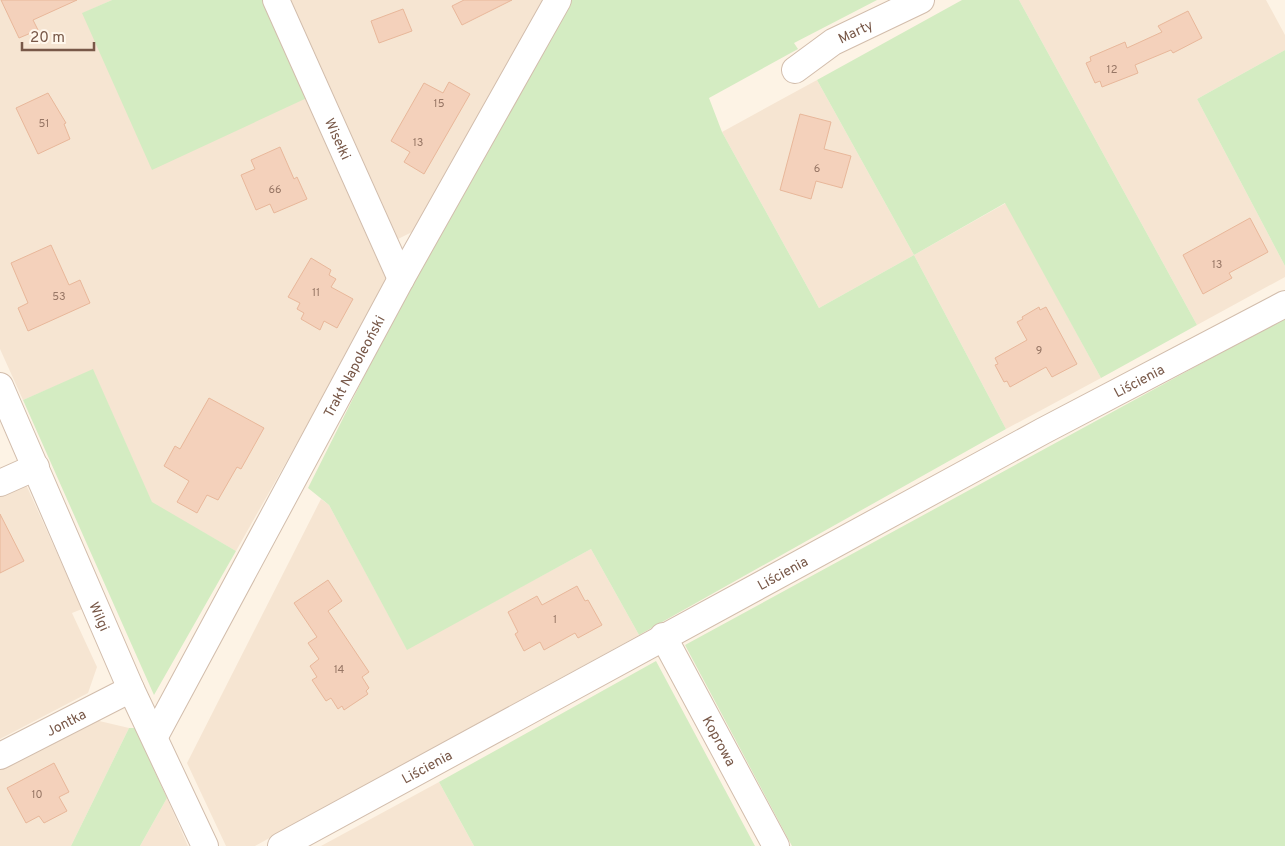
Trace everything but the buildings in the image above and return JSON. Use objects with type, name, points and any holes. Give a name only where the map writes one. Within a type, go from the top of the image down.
[{"type":"street","name":"Wisełki","points":[[276,0],[401,279]]},
{"type":"street","name":"Trakt Napoleoński","points":[[154,736],[401,279],[557,0]]},
{"type":"street","name":"Marty","points":[[795,70],[833,42],[921,0]]},
{"type":"street","name":"Liścienia","points":[[282,846],[663,636],[1043,431],[1285,304]]},
{"type":"street","name":"Wilgi","points":[[0,386],[131,689],[205,846]]},
{"type":"street","points":[[0,484],[36,467]]},
{"type":"street","name":"Koprowa","points":[[663,636],[776,846]]},
{"type":"street","name":"Jontka","points":[[0,756],[131,689]]},
{"type":"shaded area","points":[[0,0],[112,0],[83,13],[309,97],[389,280],[236,551],[152,503],[93,370],[23,400],[0,349]]},
{"type":"shaded area","points":[[289,0],[546,0],[418,229],[398,239]]},
{"type":"shaded area","points":[[1019,0],[1266,0],[1285,35],[1285,50],[1197,99],[1285,266],[1285,277],[1197,325]]},
{"type":"shaded area","points":[[817,80],[914,255],[819,308],[722,132]]},
{"type":"shaded area","points":[[1006,203],[1101,378],[1006,429],[914,255]]},
{"type":"shaded area","points":[[24,480],[82,609],[72,613],[97,667],[88,693],[0,739],[0,492]]},
{"type":"shaded area","points":[[321,499],[329,505],[407,649],[591,549],[639,635],[255,846],[226,846],[187,763]]},
{"type":"shaded area","points":[[95,720],[129,728],[71,846],[0,846],[0,769]]},
{"type":"shaded area","points":[[439,782],[474,846],[321,846]]},
{"type":"shaded area","points":[[167,798],[188,846],[140,846]]},
{"type":"green space","points":[[112,0],[265,0],[309,97],[152,170],[82,13]]},
{"type":"green space","points":[[570,0],[877,0],[794,43],[798,49],[709,98],[722,132],[819,308],[914,255],[1006,429],[639,635],[591,549],[407,650],[329,505],[308,488],[400,305]]},
{"type":"green space","points":[[962,0],[1019,0],[1197,325],[1101,378],[1005,203],[914,255],[817,80]]},
{"type":"green space","points":[[1285,50],[1285,266],[1197,99]]},
{"type":"green space","points":[[1285,318],[1285,846],[792,846],[685,645]]},
{"type":"green space","points":[[93,369],[152,502],[236,551],[154,695],[23,400]]},
{"type":"green space","points":[[656,661],[755,846],[474,846],[439,782]]},
{"type":"green space","points":[[129,728],[135,728],[167,798],[140,846],[71,846]]}]
